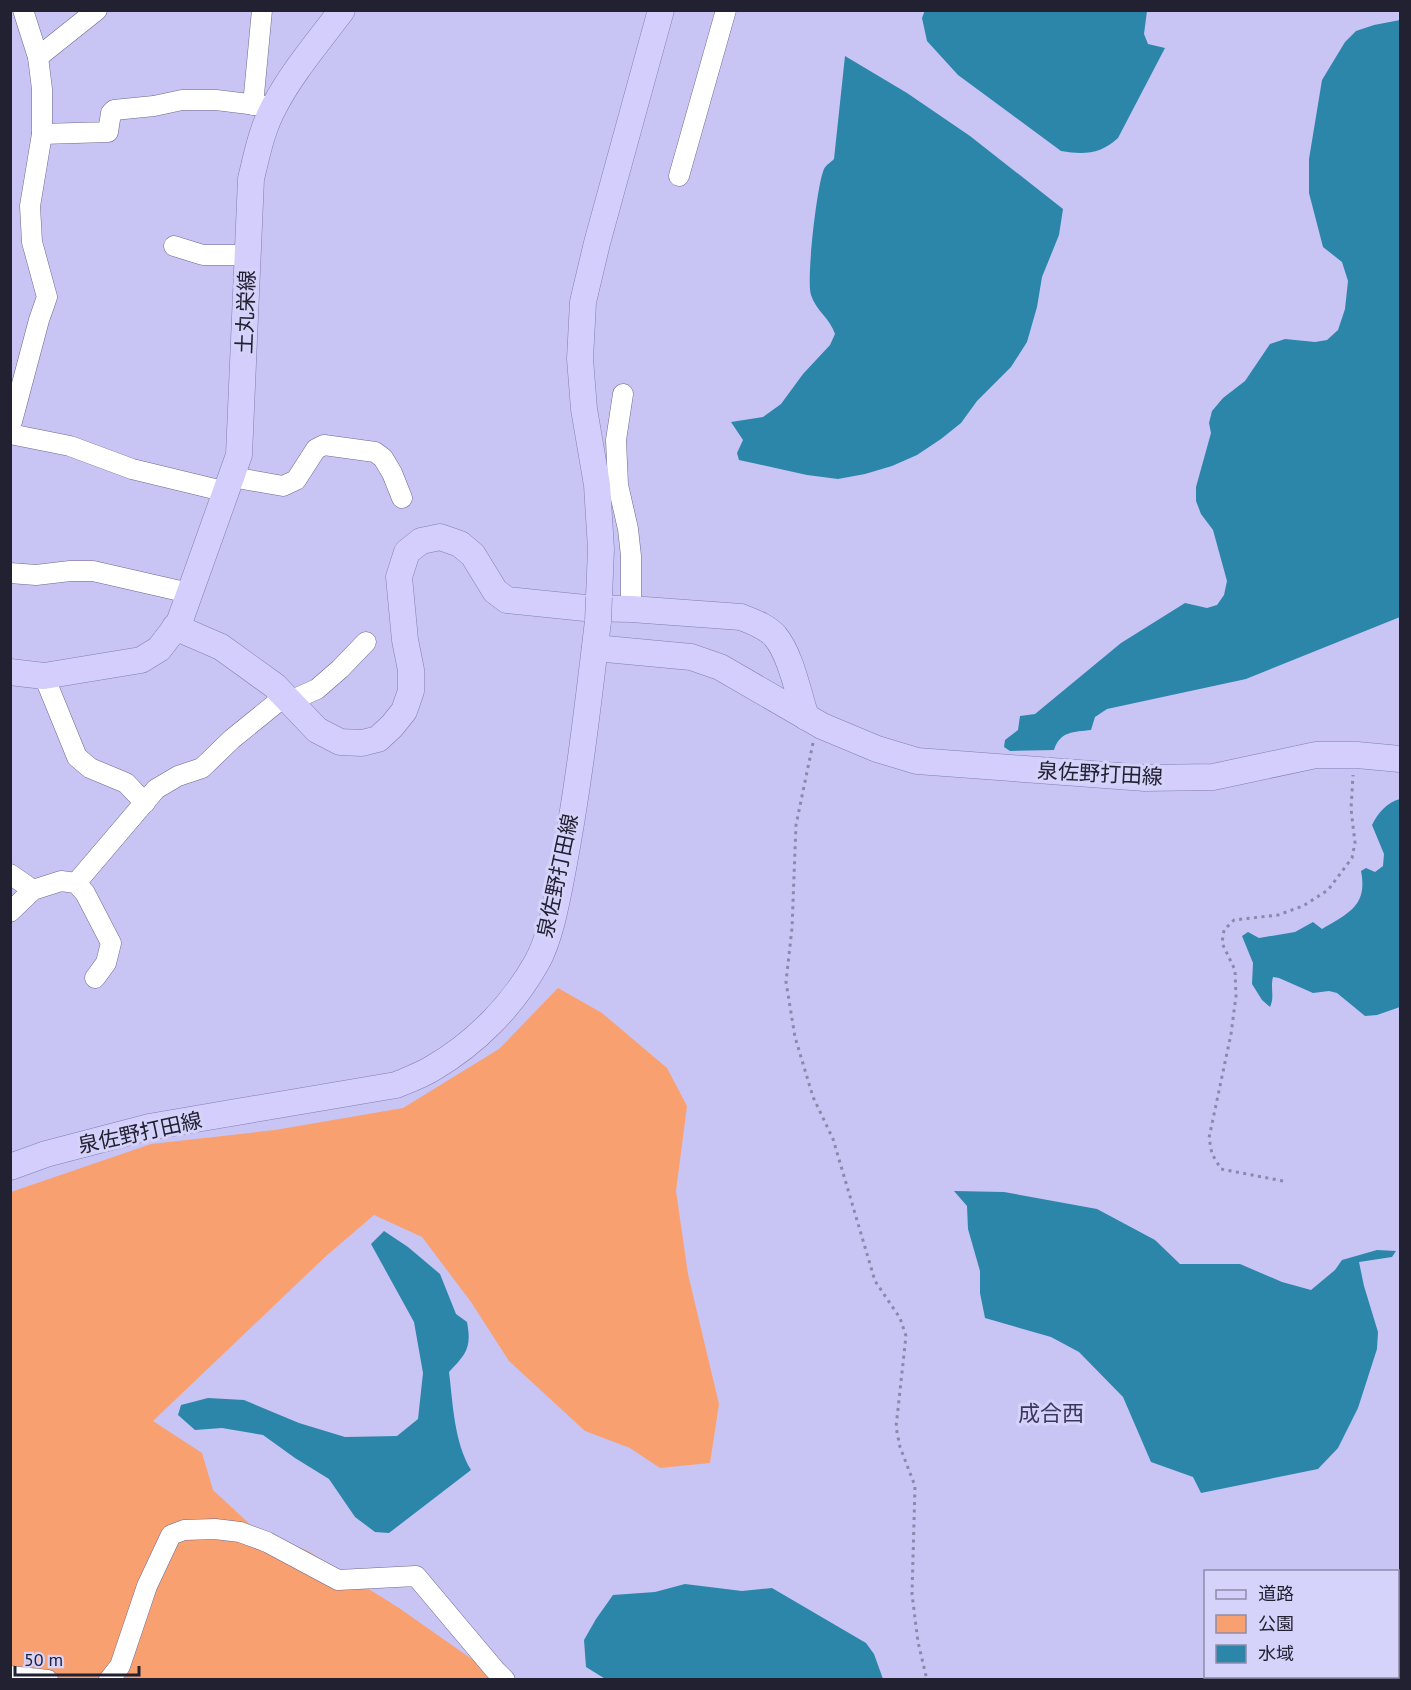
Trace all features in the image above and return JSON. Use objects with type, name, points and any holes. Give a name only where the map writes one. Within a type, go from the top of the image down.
[{"type":"main road","name":"土丸栄線","points":[[175,627],[239,455],[251,179],[259,143],[263,106],[286,85],[342,10]]},
{"type":"main road","points":[[595,648],[601,549],[597,485],[584,410],[580,359],[583,302],[661,10]]},
{"type":"main road","points":[[10,672],[44,676],[141,660],[159,649],[175,627],[220,647],[275,686],[317,730],[340,742],[362,743],[378,739],[404,711],[411,691],[411,670],[405,640],[399,577],[407,552],[421,542],[440,537],[460,544],[473,555],[495,591],[507,600],[585,608],[741,617],[758,623],[774,636],[788,661],[811,720]]},
{"type":"main road","name":"泉佐野打田線","points":[[10,1167],[46,1154],[149,1127],[396,1085],[432,1069],[468,1044],[495,1019],[521,988],[538,960],[555,909],[568,841],[595,648],[692,657],[720,667],[811,720],[877,749],[917,761],[1134,777],[1213,777],[1316,755],[1401,759]]},
{"type":"street","points":[[23,10],[38,57],[42,89],[42,134],[30,206],[33,242],[47,297],[10,431],[70,446],[132,469],[229,485],[283,486],[296,480],[316,449],[324,445],[375,452],[383,458],[392,473],[402,498]]},
{"type":"street","points":[[38,57],[97,10]]},
{"type":"street","points":[[42,134],[108,132],[111,113],[114,110],[154,106],[182,100],[216,100],[263,106],[262,10]]},
{"type":"street","points":[[680,176],[726,10]]},
{"type":"street","points":[[174,246],[203,255],[248,255]]},
{"type":"street","points":[[622,394],[616,440],[618,485],[628,529],[631,556],[631,609]]},
{"type":"street","points":[[10,573],[36,575],[70,570],[93,571],[189,593]]},
{"type":"street","points":[[76,883],[156,789],[178,776],[201,768],[232,739],[287,699],[317,689],[366,642]]},
{"type":"street","points":[[44,676],[77,757],[90,768],[126,783],[145,802]]},
{"type":"street","points":[[10,874],[33,890]]},
{"type":"street","points":[[10,912],[33,890],[61,880],[76,883],[85,893],[111,943],[106,963],[94,978]]},
{"type":"street","points":[[109,1680],[120,1666],[147,1586],[171,1535],[184,1530],[215,1529],[240,1532],[267,1542],[338,1580],[416,1576],[506,1680]]},
{"type":"street","points":[[10,1676],[48,1680]]},
{"type":"path","points":[[811,720],[811,756],[796,825],[792,928],[786,982],[795,1037],[810,1087],[833,1139],[875,1281],[900,1318],[906,1336],[897,1427],[900,1447],[915,1485],[912,1594],[918,1642],[927,1680]]},
{"type":"path","points":[[1283,1181],[1221,1169],[1212,1154],[1209,1138],[1231,1034],[1236,996],[1235,970],[1222,943],[1224,930],[1234,920],[1278,915],[1303,906],[1328,890],[1352,858],[1355,843],[1351,809],[1354,755]]},
{"type":"green space","points":[[558,988],[602,1013],[667,1068],[687,1106],[676,1191],[688,1274],[719,1404],[710,1463],[660,1468],[630,1448],[585,1431],[509,1361],[471,1302],[422,1237],[374,1215],[325,1257],[153,1421],[202,1453],[213,1490],[255,1529],[308,1551],[399,1608],[486,1669],[496,1679],[11,1680],[11,1192],[151,1144],[275,1130],[403,1108],[499,1049]]},
{"type":"water","points":[[925,10],[1147,11],[1144,34],[1148,44],[1165,48],[1118,138],[1092,152],[1061,151],[958,75],[927,41],[922,18]]},
{"type":"water","points":[[1400,20],[1400,617],[1246,679],[1107,709],[1095,717],[1091,730],[1073,732],[1064,736],[1054,750],[1010,751],[1004,747],[1005,740],[1018,730],[1020,716],[1035,714],[1121,643],[1185,603],[1207,608],[1217,605],[1224,595],[1227,581],[1213,530],[1201,514],[1196,501],[1196,487],[1211,433],[1209,423],[1212,411],[1223,398],[1245,381],[1270,344],[1285,339],[1315,342],[1327,340],[1338,330],[1345,309],[1348,281],[1342,262],[1323,247],[1309,193],[1309,159],[1322,80],[1345,42],[1356,31]]},
{"type":"water","points":[[845,56],[907,93],[970,136],[1063,209],[1059,235],[1042,277],[1037,307],[1027,342],[1011,367],[977,401],[961,423],[917,455],[892,466],[838,479],[807,475],[739,460],[737,453],[743,440],[731,422],[763,417],[781,404],[803,374],[830,345],[835,334],[811,295],[810,271],[821,178],[825,168],[834,159]]},
{"type":"water","points":[[1400,799],[1400,1007],[1377,1015],[1365,1016],[1337,993],[1329,991],[1313,993],[1273,977],[1270,1007],[1262,1000],[1252,984],[1253,963],[1242,936],[1248,932],[1259,938],[1295,932],[1313,922],[1322,929],[1348,913],[1359,901],[1362,893],[1361,871],[1366,868],[1375,872],[1383,866],[1384,854],[1372,825],[1383,809]]},
{"type":"water","points":[[954,1191],[1004,1192],[1097,1209],[1155,1240],[1180,1264],[1240,1264],[1282,1282],[1311,1290],[1335,1270],[1342,1260],[1377,1250],[1396,1251],[1392,1257],[1359,1262],[1378,1332],[1377,1349],[1358,1408],[1338,1448],[1318,1469],[1201,1493],[1193,1477],[1151,1462],[1123,1397],[1079,1352],[1051,1337],[985,1318],[980,1293],[980,1271],[968,1229],[967,1206]]},
{"type":"water","points":[[384,1231],[408,1247],[440,1274],[456,1314],[467,1322],[469,1338],[466,1350],[449,1372],[458,1435],[471,1470],[389,1533],[375,1532],[355,1517],[329,1479],[263,1435],[222,1428],[195,1430],[178,1415],[181,1405],[208,1398],[244,1400],[299,1423],[345,1437],[397,1436],[418,1419],[423,1373],[414,1322],[371,1244]]},
{"type":"water","points":[[685,1584],[742,1591],[772,1588],[866,1643],[874,1654],[883,1679],[607,1680],[586,1667],[584,1640],[613,1595],[655,1592]]},
{"type":"district","name":"成合西","points":[[1051,1413]]}]
